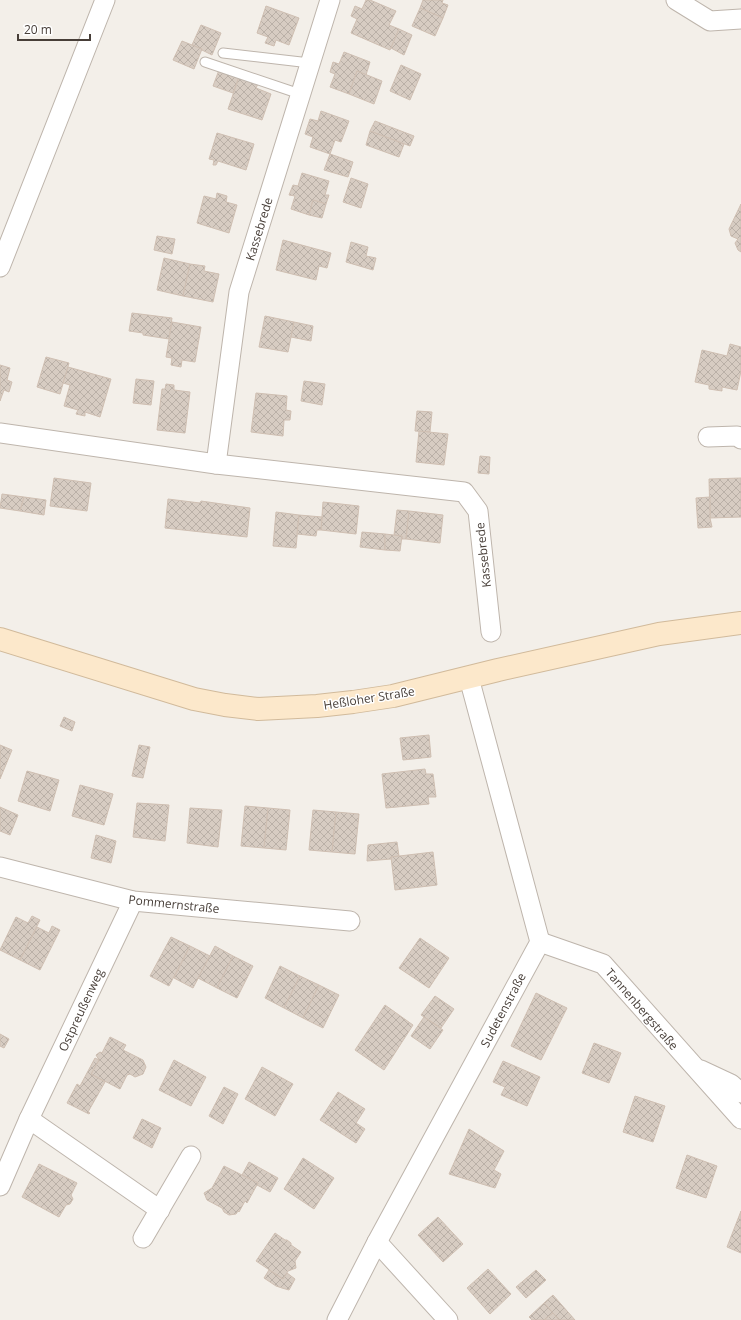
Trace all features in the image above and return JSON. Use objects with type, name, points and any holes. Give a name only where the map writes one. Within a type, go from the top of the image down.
[{"type":"main road","name":"Heßloher Straße","points":[[1,642],[194,699],[258,709],[317,706],[393,696],[659,634],[741,623]]},
{"type":"street","points":[[0,267],[105,0]]},
{"type":"street","name":"Kassebrede","points":[[216,464],[239,292],[330,0]]},
{"type":"street","points":[[676,0],[710,21],[741,19]]},
{"type":"street","name":"Kassebrede","points":[[0,433],[216,464],[464,492],[478,511],[491,632]]},
{"type":"street","points":[[708,437],[737,436],[741,439]]},
{"type":"street","points":[[469,678],[540,942]]},
{"type":"street","name":"Pommernstraße","points":[[0,867],[133,902],[350,921]]},
{"type":"street","name":"Ostpreußenweg","points":[[0,1186],[29,1119],[133,902]]},
{"type":"street","name":"Tannenbergstraße","points":[[540,942],[603,964],[741,1119]]},
{"type":"street","name":"Sudetenstraße","points":[[337,1320],[377,1242],[540,942]]},
{"type":"street","name":"Tannenbergstraße","points":[[694,1068],[731,1084],[741,1093]]},
{"type":"street","points":[[29,1119],[160,1210]]},
{"type":"street","points":[[143,1238],[191,1156]]},
{"type":"street","points":[[377,1242],[448,1320]]},
{"type":"lane","points":[[223,53],[310,63]]},
{"type":"lane","points":[[205,62],[300,94]]},
{"type":"building","points":[[366,0],[370,0],[396,11],[389,25],[399,29],[390,50],[351,33],[357,19],[351,16],[355,6],[362,9]]},
{"type":"building","points":[[423,0],[443,0],[442,3],[448,5],[443,18],[420,8]]},
{"type":"building","points":[[266,6],[299,18],[289,45],[276,40],[274,46],[265,43],[268,37],[257,33]]},
{"type":"building","points":[[420,8],[443,18],[435,36],[412,26]]},
{"type":"building","points":[[201,25],[221,33],[212,55],[192,45]]},
{"type":"building","points":[[399,29],[412,35],[404,55],[391,48]]},
{"type":"building","points":[[182,41],[202,49],[194,69],[173,60]]},
{"type":"building","points":[[344,52],[370,62],[366,75],[357,71],[349,94],[330,87],[335,74],[330,72],[333,62],[339,64]]},
{"type":"building","points":[[401,65],[421,74],[410,100],[390,91]]},
{"type":"building","points":[[219,70],[239,77],[233,93],[213,86]]},
{"type":"building","points":[[357,71],[382,81],[374,104],[349,94]]},
{"type":"building","points":[[239,77],[258,84],[256,88],[271,94],[262,120],[228,109]]},
{"type":"building","points":[[321,111],[349,121],[341,142],[335,140],[330,154],[310,147],[313,137],[305,134],[310,119],[318,121]]},
{"type":"building","points":[[375,121],[414,136],[410,146],[370,131]]},
{"type":"building","points":[[370,131],[404,144],[399,157],[366,145]]},
{"type":"building","points":[[217,133],[254,144],[246,170],[218,161],[216,165],[213,165],[214,160],[209,159]]},
{"type":"building","points":[[330,154],[353,162],[348,177],[324,170]]},
{"type":"building","points":[[302,173],[329,181],[325,195],[329,195],[326,204],[313,200],[309,215],[291,209],[295,196],[289,195],[293,185],[298,186]]},
{"type":"building","points":[[351,178],[368,184],[361,208],[343,202]]},
{"type":"building","points":[[217,193],[227,196],[226,202],[237,205],[229,233],[197,223],[204,196],[216,199]]},
{"type":"building","points":[[313,200],[326,204],[322,218],[309,215]]},
{"type":"building","points":[[741,204],[741,252],[738,250],[735,243],[738,239],[731,236],[729,229]]},
{"type":"building","points":[[157,236],[175,239],[172,254],[154,250]]},
{"type":"building","points":[[283,240],[331,253],[327,268],[319,266],[316,280],[276,270]]},
{"type":"building","points":[[351,242],[368,247],[366,256],[376,258],[373,270],[346,262]]},
{"type":"building","points":[[164,258],[190,264],[183,296],[157,290]]},
{"type":"building","points":[[190,264],[205,266],[204,271],[219,274],[213,302],[183,296]]},
{"type":"building","points":[[132,313],[172,318],[169,339],[129,331]]},
{"type":"building","points":[[265,316],[294,322],[288,352],[259,347]]},
{"type":"building","points":[[172,322],[201,327],[195,362],[182,360],[181,367],[171,365],[172,358],[166,357]]},
{"type":"building","points":[[294,322],[313,326],[311,341],[291,337]]},
{"type":"building","points":[[730,344],[741,347],[741,371],[737,390],[722,387],[722,391],[709,389],[709,385],[695,382],[702,350],[727,356]]},
{"type":"building","points":[[46,357],[69,363],[60,394],[37,387]]},
{"type":"building","points":[[0,365],[10,368],[7,380],[12,382],[9,392],[4,390],[0,401]]},
{"type":"building","points":[[68,367],[111,379],[100,417],[85,412],[85,416],[76,414],[78,410],[64,406],[70,385],[63,383]]},
{"type":"building","points":[[136,379],[154,381],[151,405],[133,403]]},
{"type":"building","points":[[304,381],[325,384],[322,405],[301,401]]},
{"type":"building","points":[[166,384],[174,385],[174,390],[190,392],[185,433],[157,430],[162,389],[165,389]]},
{"type":"building","points":[[256,393],[287,396],[286,410],[291,411],[290,420],[284,420],[283,436],[251,432]]},
{"type":"building","points":[[417,411],[432,412],[430,432],[415,431]]},
{"type":"building","points":[[419,431],[448,434],[444,465],[416,462]]},
{"type":"building","points":[[480,456],[490,457],[489,474],[478,473]]},
{"type":"building","points":[[54,478],[91,483],[87,511],[50,506]]},
{"type":"building","points":[[741,478],[741,517],[710,518],[709,479]]},
{"type":"building","points":[[2,494],[24,497],[20,511],[0,508]]},
{"type":"building","points":[[24,497],[46,500],[44,515],[20,511]]},
{"type":"building","points":[[710,497],[710,518],[712,527],[698,528],[696,498]]},
{"type":"building","points":[[168,499],[200,503],[201,501],[250,508],[247,537],[165,528]]},
{"type":"building","points":[[323,502],[359,506],[356,534],[321,530]]},
{"type":"building","points":[[397,510],[409,511],[406,539],[402,539],[402,536],[394,535]]},
{"type":"building","points":[[409,511],[443,515],[440,543],[406,539]]},
{"type":"building","points":[[276,512],[299,515],[296,548],[273,546]]},
{"type":"building","points":[[299,515],[322,517],[321,530],[317,530],[316,536],[297,534]]},
{"type":"building","points":[[362,532],[385,534],[385,550],[360,547]]},
{"type":"building","points":[[385,534],[402,536],[400,551],[385,550]]},
{"type":"building","points":[[64,717],[75,722],[72,731],[60,726]]},
{"type":"building","points":[[429,735],[431,757],[403,760],[400,738]]},
{"type":"building","points":[[0,745],[12,750],[0,779]]},
{"type":"building","points":[[139,745],[150,747],[143,778],[132,776]]},
{"type":"building","points":[[425,769],[426,774],[433,774],[436,797],[428,797],[429,804],[386,808],[382,774]]},
{"type":"building","points":[[27,771],[59,780],[50,811],[18,801]]},
{"type":"building","points":[[80,785],[113,794],[104,825],[72,816]]},
{"type":"building","points":[[137,803],[169,805],[165,841],[133,837]]},
{"type":"building","points":[[245,806],[268,808],[264,848],[241,846]]},
{"type":"building","points":[[0,807],[18,815],[10,835],[0,831]]},
{"type":"building","points":[[190,808],[222,810],[218,847],[187,843]]},
{"type":"building","points":[[268,808],[290,810],[286,850],[264,848]]},
{"type":"building","points":[[313,810],[336,812],[332,852],[309,850]]},
{"type":"building","points":[[336,812],[359,814],[355,854],[332,852]]},
{"type":"building","points":[[96,835],[116,841],[111,863],[91,858]]},
{"type":"building","points":[[397,842],[399,856],[391,857],[391,859],[367,861],[368,845]]},
{"type":"building","points":[[433,852],[437,885],[395,890],[391,857]]},
{"type":"building","points":[[32,916],[40,920],[20,960],[0,950],[16,917],[28,923]]},
{"type":"building","points":[[52,926],[60,930],[40,970],[20,960],[37,927],[49,933]]},
{"type":"building","points":[[171,937],[190,946],[169,986],[150,976]]},
{"type":"building","points":[[420,938],[449,958],[429,988],[399,968]]},
{"type":"building","points":[[190,946],[210,956],[193,988],[174,978]]},
{"type":"building","points":[[215,946],[233,956],[217,988],[198,978]]},
{"type":"building","points":[[233,956],[253,966],[237,998],[217,988]]},
{"type":"building","points":[[280,966],[300,976],[284,1008],[265,998]]},
{"type":"building","points":[[300,976],[319,985],[303,1018],[284,1008]]},
{"type":"building","points":[[319,985],[339,995],[323,1028],[303,1018]]},
{"type":"building","points":[[536,993],[567,1008],[541,1060],[511,1046]]},
{"type":"building","points":[[435,996],[454,1009],[441,1028],[421,1015]]},
{"type":"building","points":[[385,1005],[413,1025],[384,1070],[355,1050]]},
{"type":"building","points":[[424,1017],[443,1030],[430,1049],[411,1036]]},
{"type":"building","points":[[0,1034],[9,1039],[4,1048],[0,1046]]},
{"type":"building","points":[[110,1037],[126,1045],[123,1050],[143,1060],[146,1067],[143,1074],[135,1077],[130,1074],[127,1075],[120,1089],[91,1074],[99,1060],[96,1055],[100,1052],[102,1053]]},
{"type":"building","points":[[594,1043],[621,1053],[609,1083],[582,1073]]},
{"type":"building","points":[[95,1058],[99,1060],[91,1074],[105,1082],[88,1112],[90,1113],[89,1114],[67,1103],[77,1084],[80,1086]]},
{"type":"building","points":[[174,1060],[206,1077],[191,1106],[159,1090]]},
{"type":"building","points":[[503,1061],[540,1077],[527,1106],[501,1095],[505,1087],[493,1082]]},
{"type":"building","points":[[262,1067],[293,1084],[275,1116],[245,1099]]},
{"type":"building","points":[[224,1087],[238,1094],[223,1124],[209,1116]]},
{"type":"building","points":[[338,1092],[365,1109],[356,1123],[365,1129],[356,1143],[320,1120]]},
{"type":"building","points":[[635,1096],[665,1106],[653,1142],[623,1132]]},
{"type":"building","points":[[142,1119],[161,1128],[152,1148],[133,1138]]},
{"type":"building","points":[[469,1129],[504,1151],[494,1170],[501,1174],[495,1188],[449,1174]]},
{"type":"building","points":[[687,1155],[717,1166],[706,1198],[676,1188]]},
{"type":"building","points":[[303,1158],[334,1178],[314,1209],[284,1189]]},
{"type":"building","points":[[249,1162],[278,1178],[270,1192],[257,1185],[258,1183],[242,1175]]},
{"type":"building","points":[[39,1164],[77,1183],[71,1195],[73,1199],[70,1204],[66,1205],[59,1217],[22,1197]]},
{"type":"building","points":[[224,1166],[258,1183],[247,1203],[245,1201],[239,1212],[238,1211],[236,1214],[229,1215],[224,1212],[222,1208],[207,1200],[204,1193],[212,1188]]},
{"type":"building","points":[[741,1211],[741,1253],[727,1247]]},
{"type":"building","points":[[438,1217],[463,1244],[443,1262],[418,1235]]},
{"type":"building","points":[[275,1233],[287,1240],[301,1252],[295,1261],[296,1268],[288,1271],[283,1279],[256,1261]]},
{"type":"building","points":[[488,1269],[511,1294],[490,1314],[467,1288]]},
{"type":"building","points":[[269,1270],[283,1279],[287,1273],[295,1279],[289,1290],[276,1286],[264,1278]]},
{"type":"building","points":[[536,1270],[546,1280],[526,1298],[516,1287]]},
{"type":"building","points":[[553,1295],[575,1320],[559,1320],[544,1303]]},
{"type":"building","points":[[544,1303],[553,1313],[544,1320],[532,1320],[529,1317]]},
{"type":"building","points":[[553,1313],[559,1320],[544,1320]]}]
